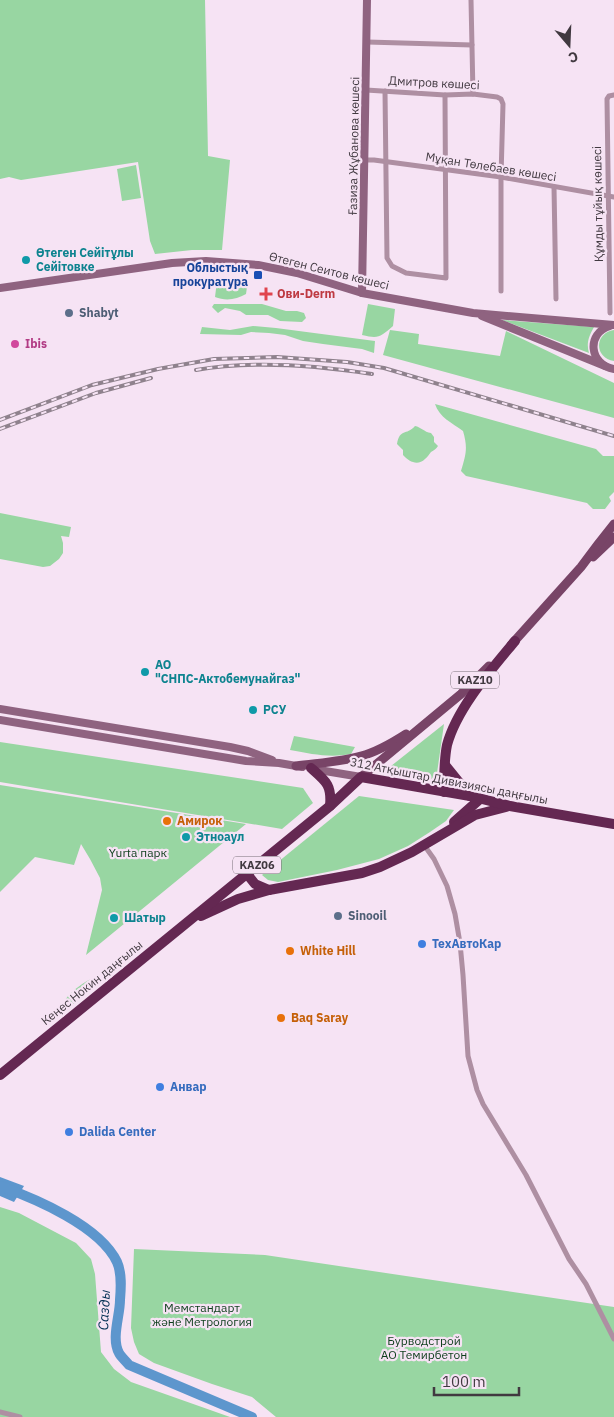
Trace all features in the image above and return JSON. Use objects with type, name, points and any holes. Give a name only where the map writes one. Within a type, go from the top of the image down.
[{"type":"highway","points":[[444,792],[447,747],[453,727],[466,704],[515,641]]},
{"type":"highway","points":[[443,833],[475,798],[445,765]]},
{"type":"highway","points":[[311,768],[328,784],[330,806]]},
{"type":"highway","name":"312 Атқыштар Дивизиясы даңғылы","points":[[361,777],[614,824]]},
{"type":"highway","name":"Кеңес Нокин даңғылы","points":[[0,1075],[330,806],[361,777]]},
{"type":"highway","points":[[183,925],[238,899],[270,890],[362,873],[386,864],[424,845],[475,815],[510,806]]},
{"type":"highway","points":[[247,874],[255,884],[270,890]]},
{"type":"main road","name":"Ғазиза Жұбанова көшесі","points":[[362,293],[367,0]]},
{"type":"main road","name":"Өтеген Сеитов көшесі","points":[[0,288],[172,263],[206,261],[258,265],[297,273],[362,293],[473,313]]},
{"type":"main road","points":[[473,313],[614,325]]},
{"type":"main road","points":[[473,313],[611,369]]},
{"type":"main road","points":[[611,369],[599,362],[593,348],[597,334],[602,329],[614,325]]},
{"type":"main road","name":"KAZ10","points":[[361,777],[434,717],[515,641],[581,567],[614,524]]},
{"type":"main road","name":"KAZ10","points":[[581,567],[614,537]]},
{"type":"main road","name":"312 Атқыштар Дивизиясы даңғылы","points":[[0,708],[248,751],[279,763]]},
{"type":"main road","points":[[296,766],[340,761],[361,756],[383,748],[434,717]]},
{"type":"main road","name":"312 Атқыштар Дивизиясы даңғылы","points":[[0,720],[246,762],[279,763],[361,777]]},
{"type":"main road","points":[[124,740],[126,730]]},
{"type":"main road","points":[[192,752],[193,741]]},
{"type":"street","points":[[471,0],[473,94]]},
{"type":"street","points":[[367,42],[472,45]]},
{"type":"street","name":"Дмитров көшесі","points":[[366,90],[445,95],[473,94],[501,99],[503,104],[501,177]]},
{"type":"street","points":[[385,91],[387,258],[392,266],[406,273],[446,278],[445,95]]},
{"type":"street","name":"Құмды тұйық көшесі","points":[[610,313],[611,150],[607,100],[612,96]]},
{"type":"street","name":"Мұқан Төлебаев көшесі","points":[[365,160],[501,177],[611,197]]},
{"type":"street","points":[[501,177],[501,291]]},
{"type":"street","points":[[554,187],[556,299]]},
{"type":"street","points":[[424,845],[448,886],[452,900],[460,942],[468,1056],[477,1090],[483,1104],[526,1175],[569,1259],[586,1284],[614,1339]]},
{"type":"street","points":[[0,1412],[20,1417]]},
{"type":"green space","points":[[0,0],[205,0],[208,156],[230,160],[222,250],[192,250],[155,254],[150,241],[138,162],[21,180],[9,177],[0,179]]},
{"type":"green space","points":[[136,165],[141,198],[122,201],[117,169]]},
{"type":"green space","points":[[248,280],[246,294],[230,299],[215,297],[217,281]]},
{"type":"green space","points":[[214,304],[262,304],[286,311],[304,313],[306,318],[302,322],[280,321],[268,315],[246,315],[240,311],[225,308],[218,313],[212,307]]},
{"type":"green space","points":[[368,304],[395,309],[393,326],[379,336],[362,335]]},
{"type":"green space","points":[[502,320],[594,327],[588,340],[589,353]]},
{"type":"green space","points":[[253,326],[375,341],[374,353],[362,349],[303,341],[285,335],[269,333],[251,332],[241,335],[200,334],[202,327],[230,330]]},
{"type":"green space","points":[[390,330],[419,334],[418,344],[500,356],[506,331],[614,383],[614,418],[383,355]]},
{"type":"green space","points":[[614,330],[614,361],[607,359],[603,355],[599,346],[603,336],[607,332]]},
{"type":"green space","points":[[435,404],[596,449],[603,456],[614,456],[614,492],[609,497],[611,501],[605,509],[593,509],[587,503],[466,476],[461,471],[466,451],[463,431],[443,416]]},
{"type":"green space","points":[[415,426],[431,433],[434,437],[434,442],[438,446],[427,457],[417,463],[405,457],[403,450],[397,444],[402,434]]},
{"type":"green space","points":[[0,513],[71,527],[69,537],[61,536],[63,553],[59,559],[50,566],[43,567],[0,559]]},
{"type":"green space","points":[[444,724],[436,780],[386,770]]},
{"type":"green space","points":[[294,736],[355,747],[351,754],[335,756],[290,750]]},
{"type":"green space","points":[[0,742],[303,788],[313,803],[282,829],[0,782]]},
{"type":"green space","name":"Yurta парк","points":[[0,785],[246,824],[86,955],[102,890],[100,878],[81,844],[74,865],[35,857],[0,892]]},
{"type":"green space","points":[[359,796],[454,810],[446,821],[430,832],[408,846],[379,859],[278,882],[268,880],[262,875]]},
{"type":"green space","points":[[91,979],[100,982],[67,1009],[66,998]]},
{"type":"green space","points":[[0,1207],[19,1213],[76,1243],[91,1259],[95,1274],[101,1352],[114,1369],[131,1382],[230,1417],[0,1417]]},
{"type":"green space","name":"Бурводстрой АО Темирбетон","points":[[134,1249],[265,1255],[614,1307],[614,1417],[276,1417],[252,1397],[154,1363],[139,1354],[131,1328]]},
{"type":"water","points":[[0,1177],[24,1186],[14,1202],[0,1196]]},
{"type":"waterway","name":"Сазды","points":[[0,1186],[66,1215],[97,1237],[109,1249],[119,1266],[121,1286],[116,1334],[117,1347],[120,1355],[129,1365],[252,1417]]},
{"type":"railway","points":[[0,420],[92,385],[158,369],[214,359],[277,357],[347,362],[384,368],[614,436]]},
{"type":"railway","points":[[196,370],[261,364],[306,366],[372,374]]},
{"type":"railway","points":[[0,429],[96,393],[151,378]]},
{"type":"place","name":"Өтеген Сейітұлы Сейітовке","points":[[26,260]]},
{"type":"place","name":"Облыстық прокуратура","points":[[258,275]]},
{"type":"place","name":"Ови-Derm","points":[[266,294]]},
{"type":"place","name":"Shabyt","points":[[69,313]]},
{"type":"place","name":"Ibis","points":[[15,344]]},
{"type":"place","name":"АО \"СНПС-Актобемунайгаз\"","points":[[145,672]]},
{"type":"place","name":"РСУ","points":[[253,710]]},
{"type":"place","name":"Амирок","points":[[167,821]]},
{"type":"place","name":"Этноаул","points":[[186,837]]},
{"type":"place","name":"Sinooil","points":[[338,916]]},
{"type":"place","name":"Шатыр","points":[[114,918]]},
{"type":"place","name":"ТехАвтоКар","points":[[422,944]]},
{"type":"place","name":"White Hill","points":[[290,951]]},
{"type":"place","name":"Baq Saray","points":[[281,1018]]},
{"type":"place","name":"Анвар","points":[[160,1087]]},
{"type":"place","name":"Dalida Center","points":[[69,1132]]},
{"type":"park label","name":"Мемстандарт және Метрология","points":[[202,1315]]}]
